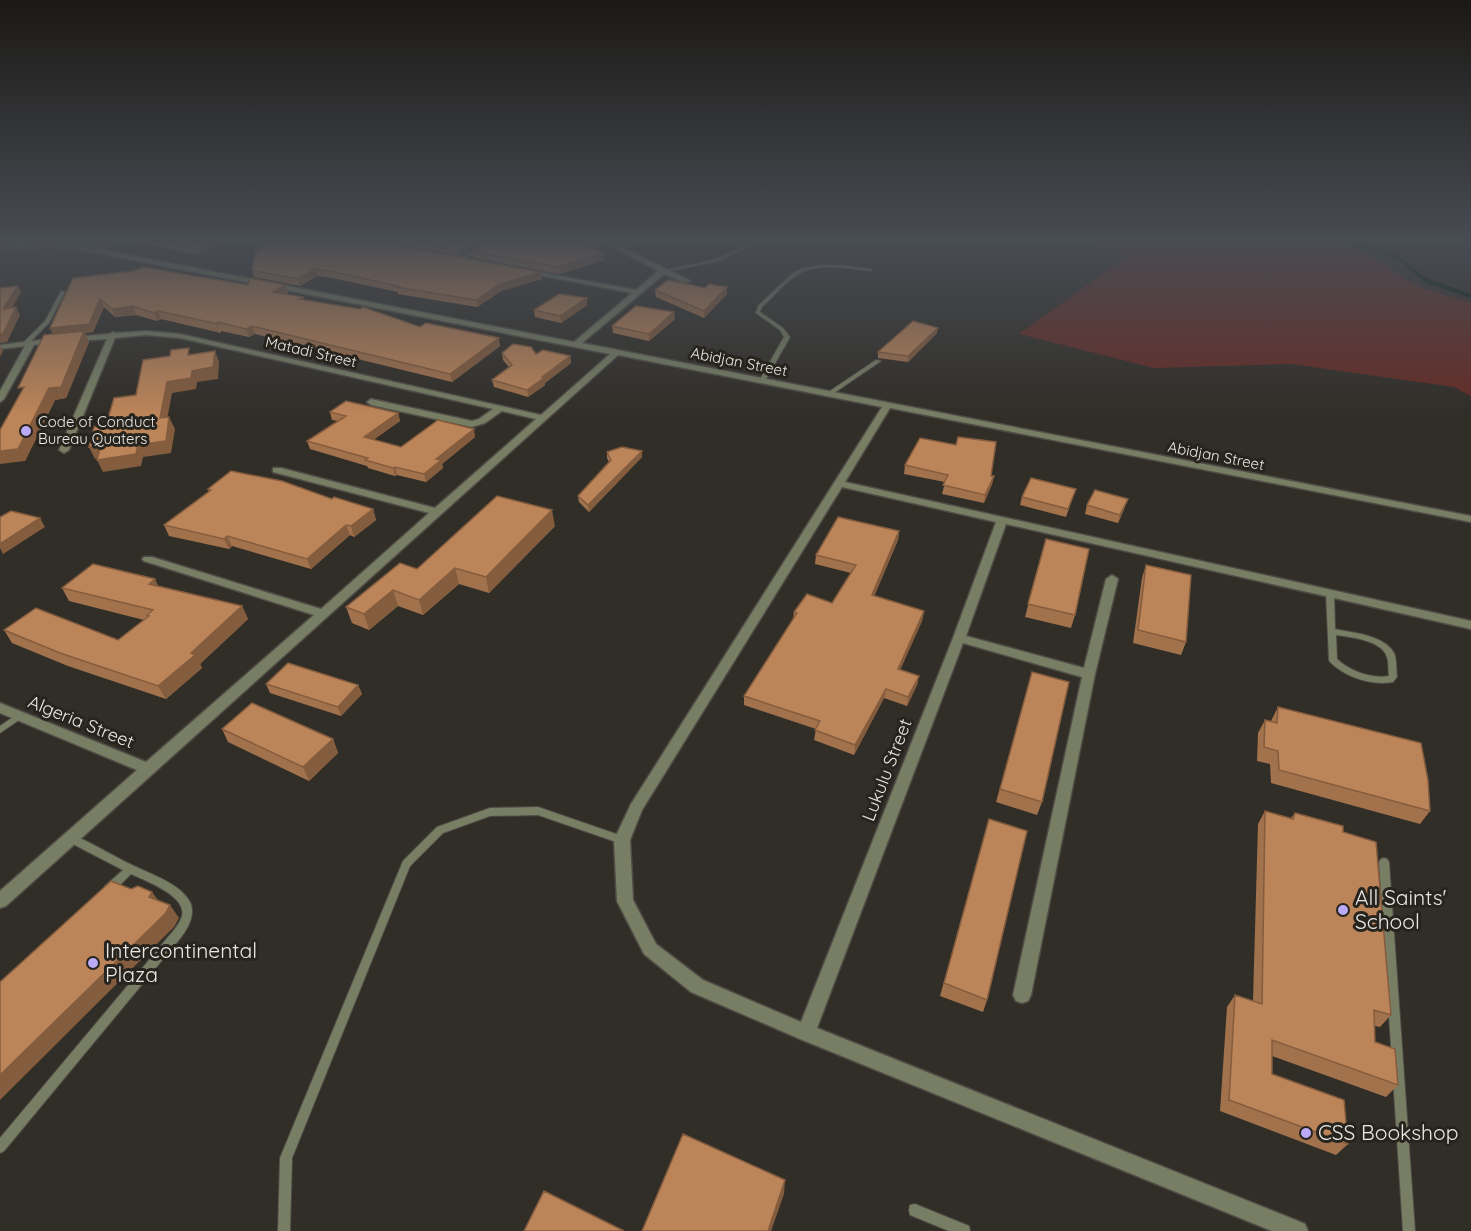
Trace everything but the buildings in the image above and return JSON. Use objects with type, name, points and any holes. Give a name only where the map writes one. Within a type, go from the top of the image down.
[{"type":"street","name":"Abidjan Street","points":[[344,298],[1471,519]]},
{"type":"street","points":[[576,344],[630,298]]},
{"type":"street","name":"Matadi Street","points":[[0,347],[113,334],[146,333],[180,336],[543,418]]},
{"type":"street","points":[[64,450],[113,334]]},
{"type":"street","points":[[0,399],[28,344]]},
{"type":"street","points":[[0,901],[617,352]]},
{"type":"street","points":[[371,402],[471,424],[482,421],[501,408]]},
{"type":"street","points":[[888,405],[841,484],[757,612],[636,808],[622,840],[625,901],[650,949],[697,986],[806,1033],[1298,1231]]},
{"type":"street","points":[[277,470],[437,512]]},
{"type":"street","points":[[841,484],[1471,624]]},
{"type":"street","name":"Lukulu Street","points":[[806,1033],[959,638],[1002,520]]},
{"type":"street","points":[[148,559],[322,613]]},
{"type":"street","points":[[1022,995],[1089,674],[1112,579]]},
{"type":"street","points":[[959,638],[1089,674]]},
{"type":"street","name":"Algeria Street","points":[[0,708],[148,769]]},
{"type":"lane","points":[[28,344],[47,322],[60,298]]},
{"type":"lane","points":[[762,381],[787,337],[785,332],[763,318],[758,312],[760,306],[768,298]]},
{"type":"lane","points":[[829,394],[878,361]]},
{"type":"lane","points":[[1330,593],[1331,631],[1333,660],[1343,669],[1383,680],[1393,677],[1391,654],[1378,643],[1331,631]]},
{"type":"lane","points":[[0,730],[19,716]]},
{"type":"lane","points":[[284,1231],[286,1158],[406,864],[440,830],[489,812],[538,811],[622,840]]},
{"type":"lane","points":[[0,1147],[164,950],[181,928],[189,912],[187,903],[178,893],[70,838]]},
{"type":"lane","points":[[1384,862],[1409,1231]]},
{"type":"lane","points":[[104,894],[130,869]]},
{"type":"lane","points":[[915,1210],[964,1231]]},
{"type":"shaded area","points":[[1069,298],[1456,298],[1471,303],[1471,396],[1454,387],[1291,364],[1154,368],[1019,334]]},
{"type":"place","name":"Code of Conduct Bureau Quaters","points":[[26,431]]},
{"type":"place","name":"All Saints' School","points":[[1343,910]]},
{"type":"place","name":"Intercontinental Plaza","points":[[93,963]]},
{"type":"place","name":"CSS Bookshop","points":[[1306,1133]]}]
